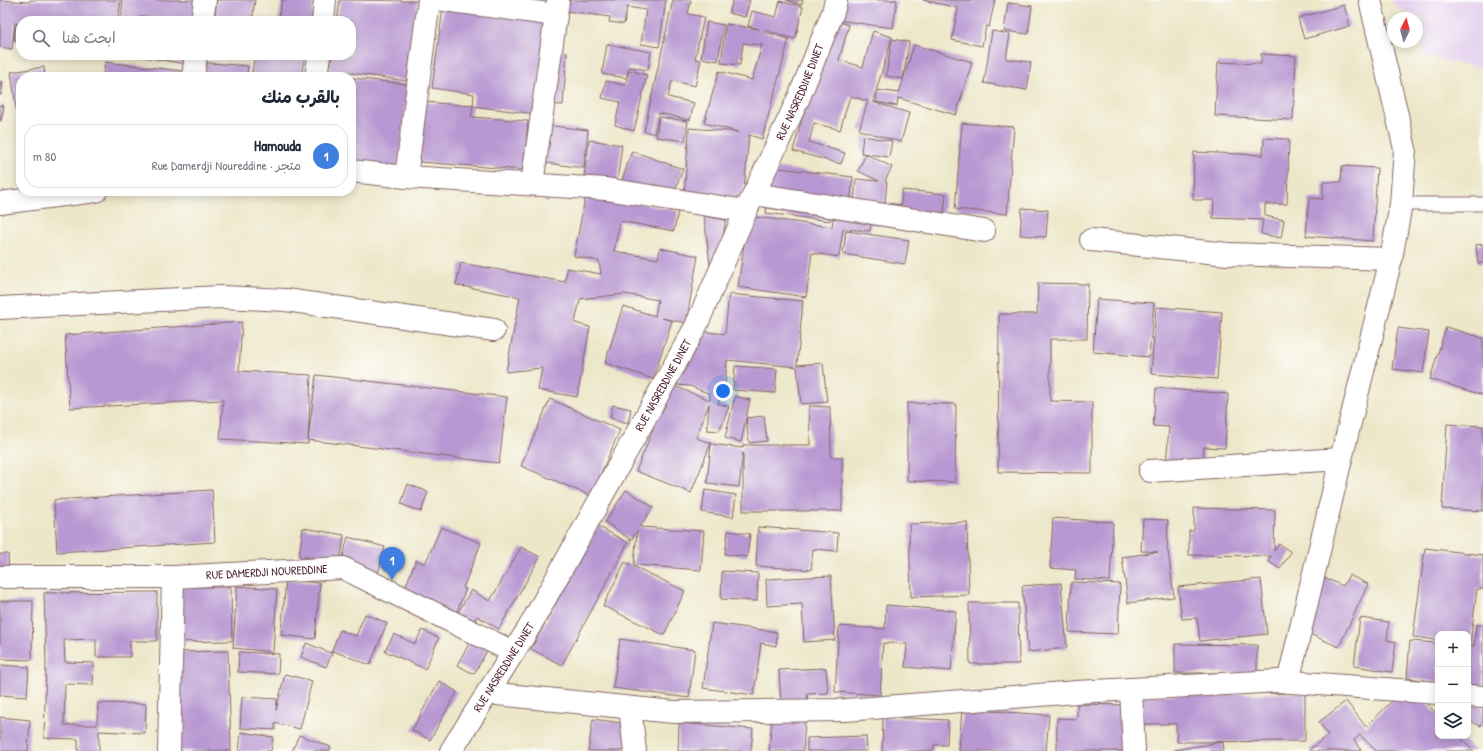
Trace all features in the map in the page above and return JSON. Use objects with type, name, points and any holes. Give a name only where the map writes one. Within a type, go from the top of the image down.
[{"type":"street","points":[[203,16],[205,0]]},
{"type":"street","points":[[323,16],[325,0]]},
{"type":"street","points":[[406,177],[429,0]]},
{"type":"street","points":[[444,0],[557,8],[532,184]]},
{"type":"street","name":"RUE NASREDDINE DINET","points":[[457,747],[487,693],[530,626],[696,326],[750,203],[800,95],[833,12],[836,0]]},
{"type":"street","points":[[1288,682],[1341,459],[1391,259],[1401,204],[1405,149],[1370,0]]},
{"type":"street","points":[[194,72],[195,60]]},
{"type":"street","points":[[317,72],[318,60]]},
{"type":"street","points":[[356,172],[406,177],[606,189],[750,203],[984,230]]},
{"type":"street","points":[[0,203],[56,196]]},
{"type":"street","points":[[1091,240],[1228,254],[1391,259]]},
{"type":"street","points":[[0,308],[221,297],[286,300],[494,330]]},
{"type":"street","points":[[1150,472],[1341,459]]},
{"type":"street","name":"RUE DAMERDJI NOUREDDINE","points":[[0,577],[173,577],[343,568],[513,652]]},
{"type":"street","points":[[169,751],[173,577]]},
{"type":"street","points":[[487,693],[673,712],[846,710],[1131,689],[1288,682],[1435,693]]},
{"type":"street","points":[[1131,689],[1134,751]]},
{"type":"street","points":[[1471,696],[1483,697]]},
{"type":"street","points":[[630,708],[635,751]]},
{"type":"lane","points":[[1401,204],[1483,204]]},
{"type":"shaded area","points":[[1391,0],[1483,0],[1483,68],[1423,56],[1423,12],[1406,12],[1400,10]]},
{"type":"building","points":[[0,0],[29,2],[30,0],[121,0],[119,16],[16,16],[12,49],[0,47]]},
{"type":"building","points":[[123,0],[200,0],[195,16],[121,16]]},
{"type":"building","points":[[217,0],[255,0],[253,16],[215,16]]},
{"type":"building","points":[[282,0],[314,0],[312,16],[279,16]]},
{"type":"building","points":[[340,0],[418,1],[407,81],[356,74],[356,72],[330,70],[331,60],[356,60],[356,16],[338,16]]},
{"type":"building","points":[[561,0],[666,0],[659,47],[641,44],[646,10],[627,7],[624,24],[609,22],[610,17],[559,10]]},
{"type":"building","points":[[673,0],[691,0],[688,14],[704,17],[695,59],[701,60],[695,86],[672,81],[668,97],[694,103],[690,120],[659,113],[654,134],[644,131]]},
{"type":"building","points":[[733,0],[750,0],[745,17],[729,13]]},
{"type":"building","points":[[786,0],[803,0],[801,5]]},
{"type":"building","points":[[840,0],[897,0],[893,28],[837,20]]},
{"type":"building","points":[[923,0],[995,0],[989,27],[986,26],[982,46],[952,40],[958,8]]},
{"type":"building","points":[[780,1],[803,7],[795,39],[765,30],[765,32],[789,39],[762,139],[749,135],[743,203],[684,198],[689,128],[738,132],[704,123],[719,71],[752,80],[762,45],[743,43],[740,65],[721,63],[726,24],[759,29],[748,26],[752,11],[776,17]]},
{"type":"building","points":[[1008,3],[1032,6],[1028,34],[1004,31]]},
{"type":"building","points":[[1344,5],[1350,26],[1304,39],[1298,18]]},
{"type":"building","points":[[443,8],[547,23],[535,114],[473,106],[474,94],[432,88]]},
{"type":"building","points":[[830,19],[849,25],[839,60],[863,67],[873,31],[892,37],[873,102],[909,113],[901,142],[859,130],[868,101],[850,96],[840,130],[814,123],[809,142],[845,153],[841,164],[793,151]]},
{"type":"building","points":[[707,22],[724,25],[718,61],[701,58]]},
{"type":"building","points":[[16,25],[16,40],[14,40]]},
{"type":"building","points":[[992,31],[1010,34],[1006,59],[1031,62],[1027,90],[984,83]]},
{"type":"building","points":[[892,39],[909,42],[903,79],[886,76]]},
{"type":"building","points":[[607,44],[651,52],[648,70],[629,67],[627,77],[629,70],[647,75],[634,131],[615,125],[620,102],[602,98],[606,81],[625,85],[627,78],[602,74]]},
{"type":"building","points":[[914,45],[972,62],[956,115],[898,98],[897,106],[876,102],[877,90],[899,93]]},
{"type":"building","points":[[552,50],[567,52],[563,105],[548,104]]},
{"type":"building","points":[[1261,54],[1296,56],[1293,120],[1215,116],[1218,62],[1261,64]]},
{"type":"building","points":[[162,60],[187,60],[187,64]]},
{"type":"building","points":[[254,60],[304,60],[302,72],[252,72]]},
{"type":"building","points":[[105,62],[182,71],[182,72],[104,72]]},
{"type":"building","points":[[198,62],[248,66],[247,72],[197,72]]},
{"type":"building","points":[[44,67],[44,72],[16,72],[16,107],[11,72]]},
{"type":"building","points":[[356,79],[408,84],[398,172],[356,167]]},
{"type":"building","points":[[0,81],[3,82],[1,95],[0,95]]},
{"type":"building","points":[[424,102],[473,106],[471,117],[528,121],[524,170],[420,162]]},
{"type":"building","points":[[0,105],[4,106],[1,121],[0,121]]},
{"type":"building","points":[[659,117],[688,121],[685,141],[656,137]]},
{"type":"building","points":[[962,123],[1014,127],[1007,214],[955,209]]},
{"type":"building","points":[[544,125],[588,130],[584,168],[539,162]]},
{"type":"building","points":[[863,136],[892,141],[889,157],[861,153]]},
{"type":"building","points":[[1264,138],[1289,139],[1287,204],[1265,204],[1265,216],[1284,220],[1281,238],[1261,234],[1263,220],[1213,218],[1214,200],[1193,200],[1194,152],[1263,155]]},
{"type":"building","points":[[589,140],[622,145],[616,189],[583,184]]},
{"type":"building","points":[[632,151],[683,169],[671,201],[621,183]]},
{"type":"building","points":[[866,154],[892,167],[885,181],[887,182],[885,203],[901,205],[902,190],[946,194],[942,231],[871,224],[870,231],[843,229],[839,257],[812,253],[806,297],[738,287],[748,216],[832,227],[834,213],[853,215],[856,179],[879,181],[858,171]]},
{"type":"building","points":[[1342,166],[1377,168],[1373,241],[1306,236],[1309,198],[1323,199],[1323,182],[1341,182]]},
{"type":"building","points":[[771,167],[853,177],[850,202],[832,200],[830,221],[766,213]]},
{"type":"building","points":[[586,193],[678,211],[674,231],[620,221],[614,251],[658,259],[660,248],[698,256],[686,323],[662,318],[672,321],[653,379],[605,363],[623,306],[655,316],[658,300],[625,294],[580,299],[575,323],[590,327],[577,397],[538,390],[542,368],[506,372],[520,297],[456,285],[461,263],[565,282],[567,268],[601,274],[599,261],[574,256]]},
{"type":"building","points":[[1022,208],[1048,210],[1046,237],[1020,235]]},
{"type":"building","points":[[704,216],[726,220],[713,288]]},
{"type":"building","points":[[846,231],[909,240],[905,264],[843,254]]},
{"type":"building","points":[[1483,244],[1483,263],[1478,264],[1476,245]]},
{"type":"building","points":[[1038,283],[1088,284],[1087,339],[1050,339],[1050,401],[1092,402],[1092,473],[998,472],[999,314],[1037,314]]},
{"type":"building","points":[[729,294],[803,301],[797,365],[823,363],[827,402],[801,404],[797,367],[727,360],[725,387],[718,403],[729,407],[719,431],[707,430],[709,404],[696,438],[711,443],[691,493],[636,471],[671,385],[710,400],[710,394],[690,386],[677,385],[699,331],[725,334]]},
{"type":"building","points":[[1097,299],[1154,303],[1149,357],[1093,352]]},
{"type":"building","points":[[1156,307],[1222,312],[1217,379],[1151,374]]},
{"type":"building","points":[[242,322],[239,371],[311,375],[308,444],[220,439],[223,400],[70,408],[65,335]]},
{"type":"building","points":[[1446,327],[1483,338],[1483,395],[1430,379]]},
{"type":"building","points":[[1398,328],[1429,332],[1423,373],[1392,369]]},
{"type":"building","points":[[735,366],[777,369],[775,393],[733,390]]},
{"type":"building","points":[[316,375],[507,397],[499,463],[308,440]]},
{"type":"building","points":[[1156,388],[1228,394],[1225,448],[1204,447],[1203,467],[1166,465],[1169,427],[1153,426]]},
{"type":"building","points":[[735,396],[750,400],[741,442],[725,438]]},
{"type":"building","points":[[550,399],[620,430],[591,496],[521,466]]},
{"type":"building","points":[[907,403],[956,404],[955,482],[907,481]]},
{"type":"building","points":[[613,405],[631,409],[628,423],[610,418]]},
{"type":"building","points":[[809,406],[830,407],[831,457],[842,457],[842,511],[743,511],[743,453],[739,487],[707,483],[711,444],[743,448],[743,445],[810,445]]},
{"type":"building","points":[[764,416],[767,441],[749,443],[746,418]]},
{"type":"building","points":[[1447,424],[1483,426],[1483,511],[1442,509]]},
{"type":"building","points":[[408,484],[428,492],[421,512],[401,504]]},
{"type":"building","points":[[212,490],[215,542],[57,552],[54,500]]},
{"type":"building","points":[[626,490],[653,507],[640,527],[704,531],[701,570],[634,565],[637,531],[631,540],[605,522]]},
{"type":"building","points":[[705,490],[736,495],[733,517],[702,512]]},
{"type":"building","points":[[1194,508],[1275,510],[1274,551],[1279,544],[1291,552],[1280,569],[1268,561],[1271,556],[1189,555],[1189,531],[1194,531]]},
{"type":"building","points":[[1053,518],[1113,522],[1110,581],[1075,579],[1076,570],[1050,568]]},
{"type":"building","points":[[1143,519],[1168,520],[1167,551],[1174,597],[1128,603],[1122,557],[1158,552],[1141,551]]},
{"type":"building","points":[[967,522],[969,595],[911,597],[909,524]]},
{"type":"building","points":[[598,526],[628,543],[562,665],[531,649]]},
{"type":"building","points":[[441,527],[481,543],[463,588],[466,589],[455,616],[402,595],[416,560],[425,564]]},
{"type":"building","points":[[758,527],[838,533],[837,551],[813,549],[811,570],[756,566]]},
{"type":"building","points":[[303,528],[344,535],[340,563],[299,556]]},
{"type":"building","points":[[728,531],[750,534],[747,557],[725,554]]},
{"type":"building","points":[[348,537],[385,547],[375,585],[338,576]]},
{"type":"building","points":[[521,547],[540,557],[499,629],[477,616],[471,626],[455,618],[471,590],[490,601]]},
{"type":"building","points":[[1425,548],[1483,555],[1483,589],[1477,589],[1471,636],[1471,631],[1435,631],[1435,640],[1413,637]]},
{"type":"building","points":[[0,554],[8,554],[9,578],[0,578]]},
{"type":"building","points":[[625,562],[685,591],[664,635],[603,606]]},
{"type":"building","points":[[722,571],[758,573],[757,601],[721,599]]},
{"type":"building","points":[[1349,575],[1368,584],[1339,647],[1301,630],[1325,578],[1343,586]]},
{"type":"building","points":[[831,576],[835,640],[804,642],[802,604],[767,606],[766,579]]},
{"type":"building","points":[[1261,579],[1267,634],[1200,641],[1197,618],[1182,619],[1178,587]]},
{"type":"building","points":[[286,580],[320,583],[315,639],[281,635]]},
{"type":"building","points":[[1071,582],[1120,584],[1118,634],[1069,632]]},
{"type":"building","points":[[1061,583],[1067,648],[1028,652],[1022,586]]},
{"type":"building","points":[[237,586],[277,589],[273,652],[233,648]]},
{"type":"building","points":[[167,587],[231,587],[232,641],[168,642]]},
{"type":"building","points":[[157,592],[157,641],[130,641],[130,657],[96,657],[96,639],[64,640],[65,662],[94,663],[93,685],[65,684],[64,725],[97,725],[98,703],[146,704],[145,733],[99,731],[99,751],[78,751],[78,739],[44,738],[46,662],[44,593]]},
{"type":"building","points":[[0,601],[33,601],[32,660],[0,659]]},
{"type":"building","points":[[969,603],[1018,603],[1019,664],[970,664]]},
{"type":"building","points":[[886,605],[956,611],[951,671],[905,667],[907,644],[883,643],[880,695],[835,692],[839,626],[885,629]]},
{"type":"building","points":[[365,614],[387,623],[370,665],[333,651],[326,667],[301,657],[306,643],[331,653],[340,630],[356,636]]},
{"type":"building","points":[[1360,618],[1389,622],[1387,640],[1396,642],[1392,672],[1354,666]]},
{"type":"building","points":[[712,623],[777,632],[776,646],[761,643],[754,695],[703,688]]},
{"type":"building","points":[[1476,625],[1483,625],[1483,686],[1471,684],[1471,646],[1474,646]]},
{"type":"building","points":[[422,630],[439,638],[425,669],[385,651],[394,634],[415,644]]},
{"type":"building","points":[[620,639],[695,650],[689,698],[613,688]]},
{"type":"building","points":[[471,640],[488,649],[474,674],[457,665]]},
{"type":"building","points":[[1410,641],[1435,643],[1435,682],[1407,678]]},
{"type":"building","points":[[1175,644],[1257,645],[1257,673],[1175,673]]},
{"type":"building","points":[[228,651],[231,751],[167,751],[164,652]]},
{"type":"building","points":[[239,652],[279,654],[278,674],[238,672]]},
{"type":"building","points":[[0,665],[29,667],[27,697],[0,695]]},
{"type":"building","points":[[826,668],[828,693],[807,694],[808,703],[781,704],[779,670]]},
{"type":"building","points":[[285,674],[312,681],[300,729],[275,723],[275,730],[240,728],[242,697],[277,699],[276,710]]},
{"type":"building","points":[[439,681],[457,692],[430,740],[412,730]]},
{"type":"building","points":[[1408,685],[1435,712],[1435,739],[1462,739],[1474,751],[1376,751],[1360,735],[1354,740],[1362,751],[1308,751],[1328,735],[1319,722],[1346,701],[1366,727]]},
{"type":"building","points":[[1305,693],[1305,741],[1177,742],[1176,724],[1141,724],[1141,695]]},
{"type":"building","points":[[1471,701],[1483,707],[1483,722],[1481,726],[1471,721]]},
{"type":"building","points":[[1077,704],[1127,705],[1127,751],[1057,751],[1057,718],[1077,719]]},
{"type":"building","points":[[962,709],[1049,715],[1046,751],[959,751]]},
{"type":"building","points":[[0,717],[30,720],[28,751],[0,751]]},
{"type":"building","points":[[883,717],[948,720],[947,745],[934,745],[933,751],[882,751]]},
{"type":"building","points":[[772,718],[805,721],[803,751],[769,751]]},
{"type":"building","points":[[593,719],[629,724],[625,751],[588,751]]},
{"type":"building","points":[[679,723],[753,729],[751,751],[678,751]]},
{"type":"building","points":[[241,732],[273,737],[271,751],[239,751]]},
{"type":"building","points":[[299,735],[331,747],[329,751],[292,751]]},
{"type":"building","points":[[866,736],[867,751],[807,751],[807,738]]},
{"type":"building","points":[[1223,742],[1224,751],[1174,750]]},
{"type":"place","name":"Hamouda","points":[[392,580]]}]
